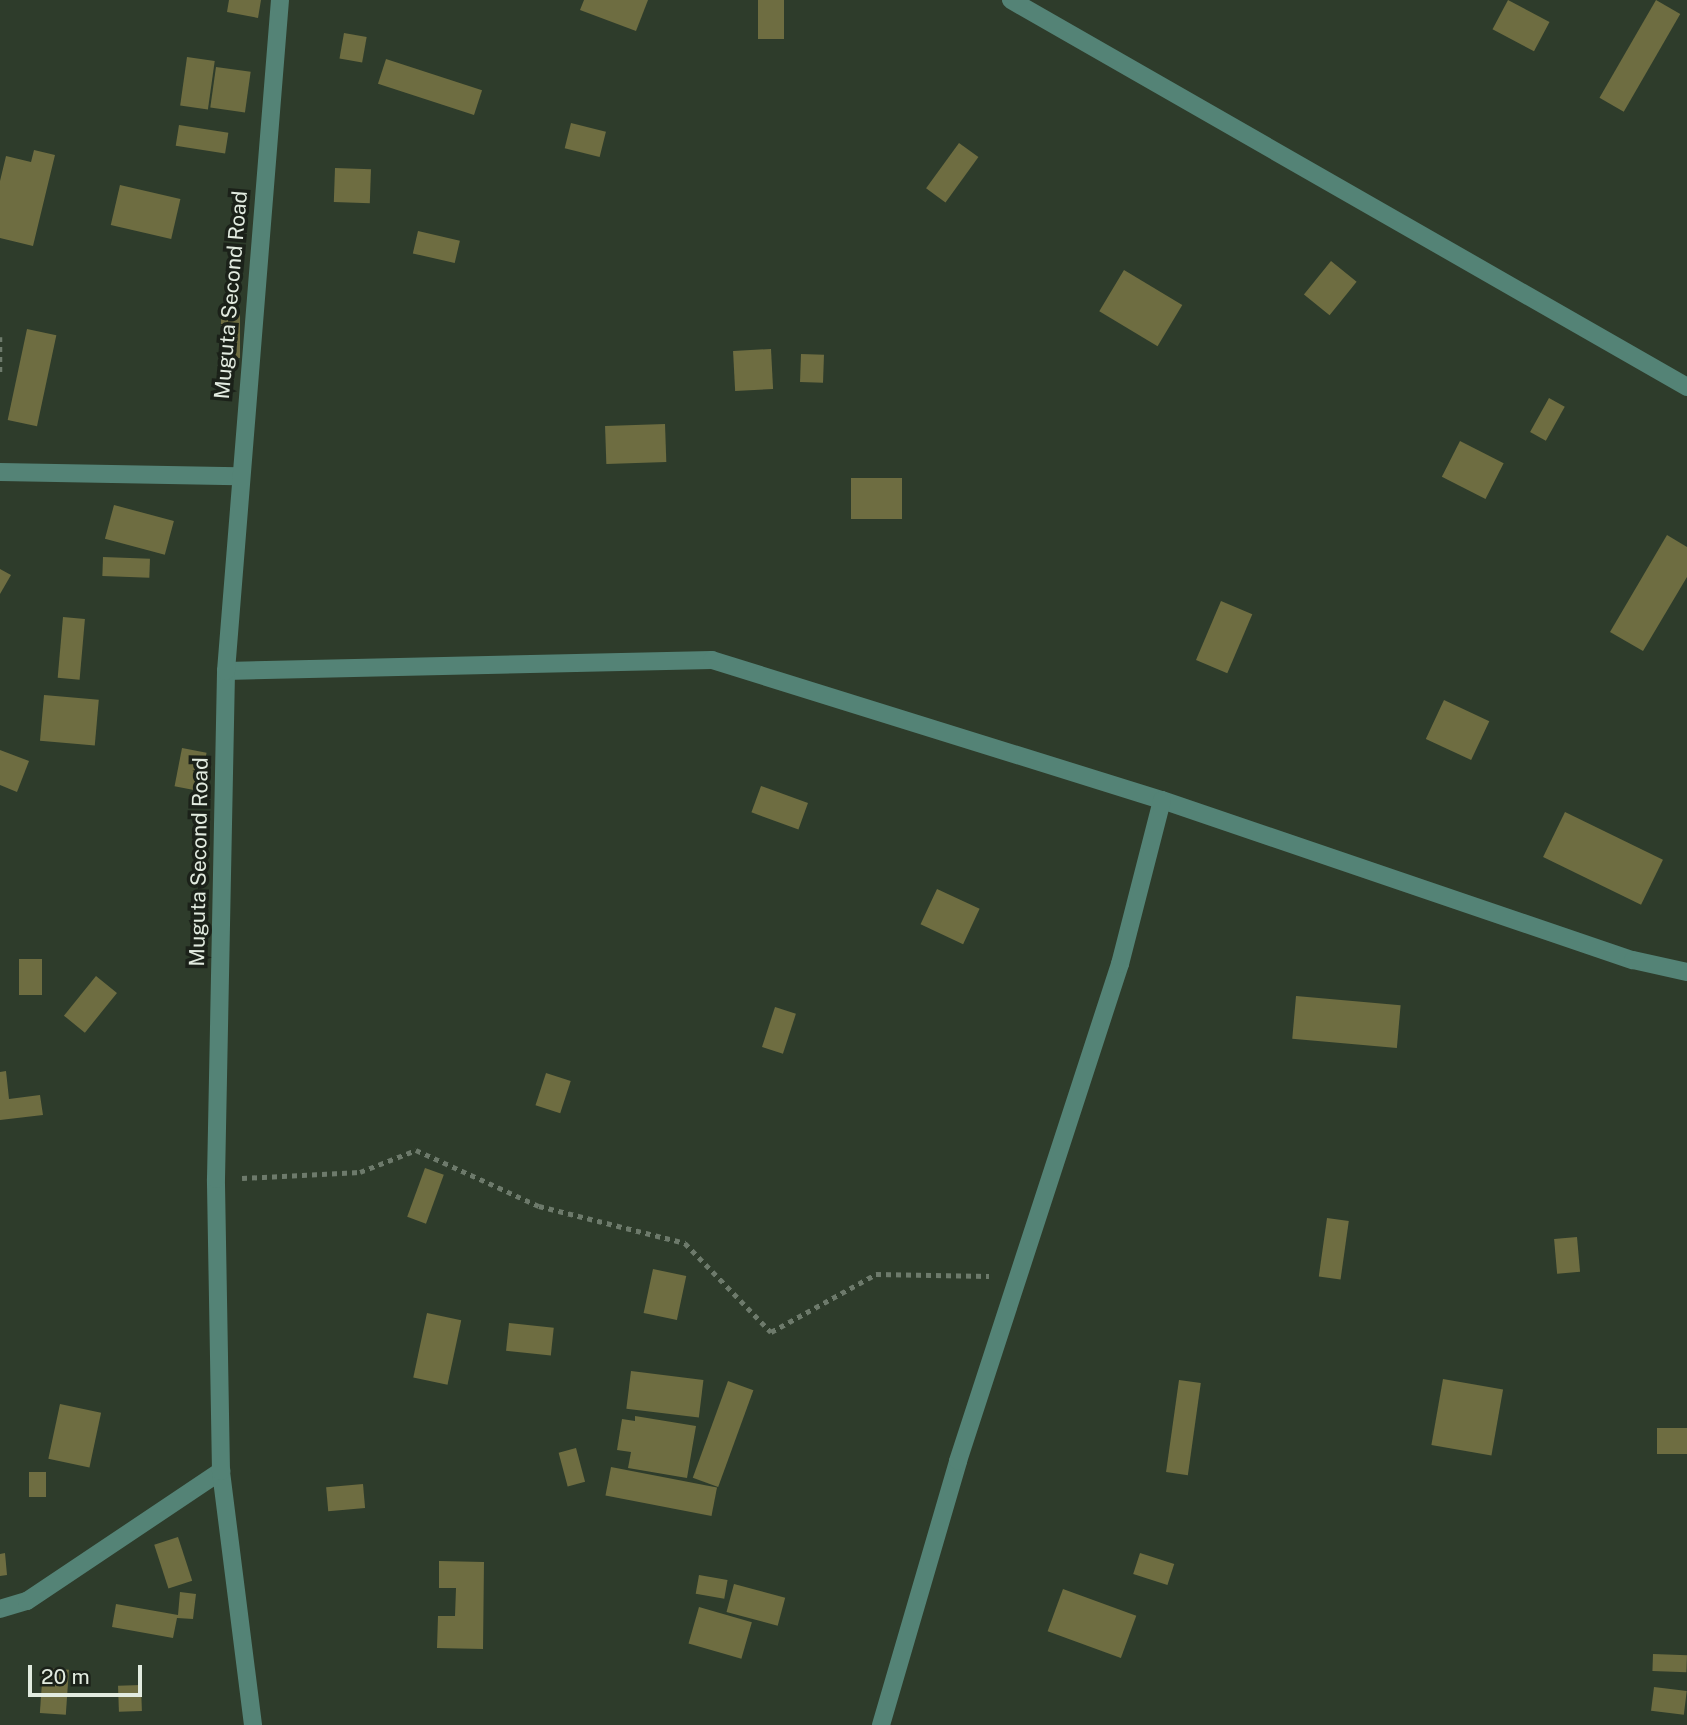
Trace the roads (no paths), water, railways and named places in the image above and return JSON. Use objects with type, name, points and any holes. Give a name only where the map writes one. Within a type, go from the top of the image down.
[{"type":"street","name":"Muguta Second Road","points":[[253,1725],[221,1471],[216,1179],[226,671],[237,476],[280,0]]},
{"type":"street","points":[[1011,0],[1687,387]]},
{"type":"street","points":[[0,472],[237,476]]},
{"type":"street","points":[[226,671],[712,660],[1162,800],[1633,960],[1687,972]]},
{"type":"street","points":[[881,1725],[1017,1276],[1120,964],[1162,800]]},
{"type":"street","points":[[0,1609],[27,1601],[221,1471]]}]
